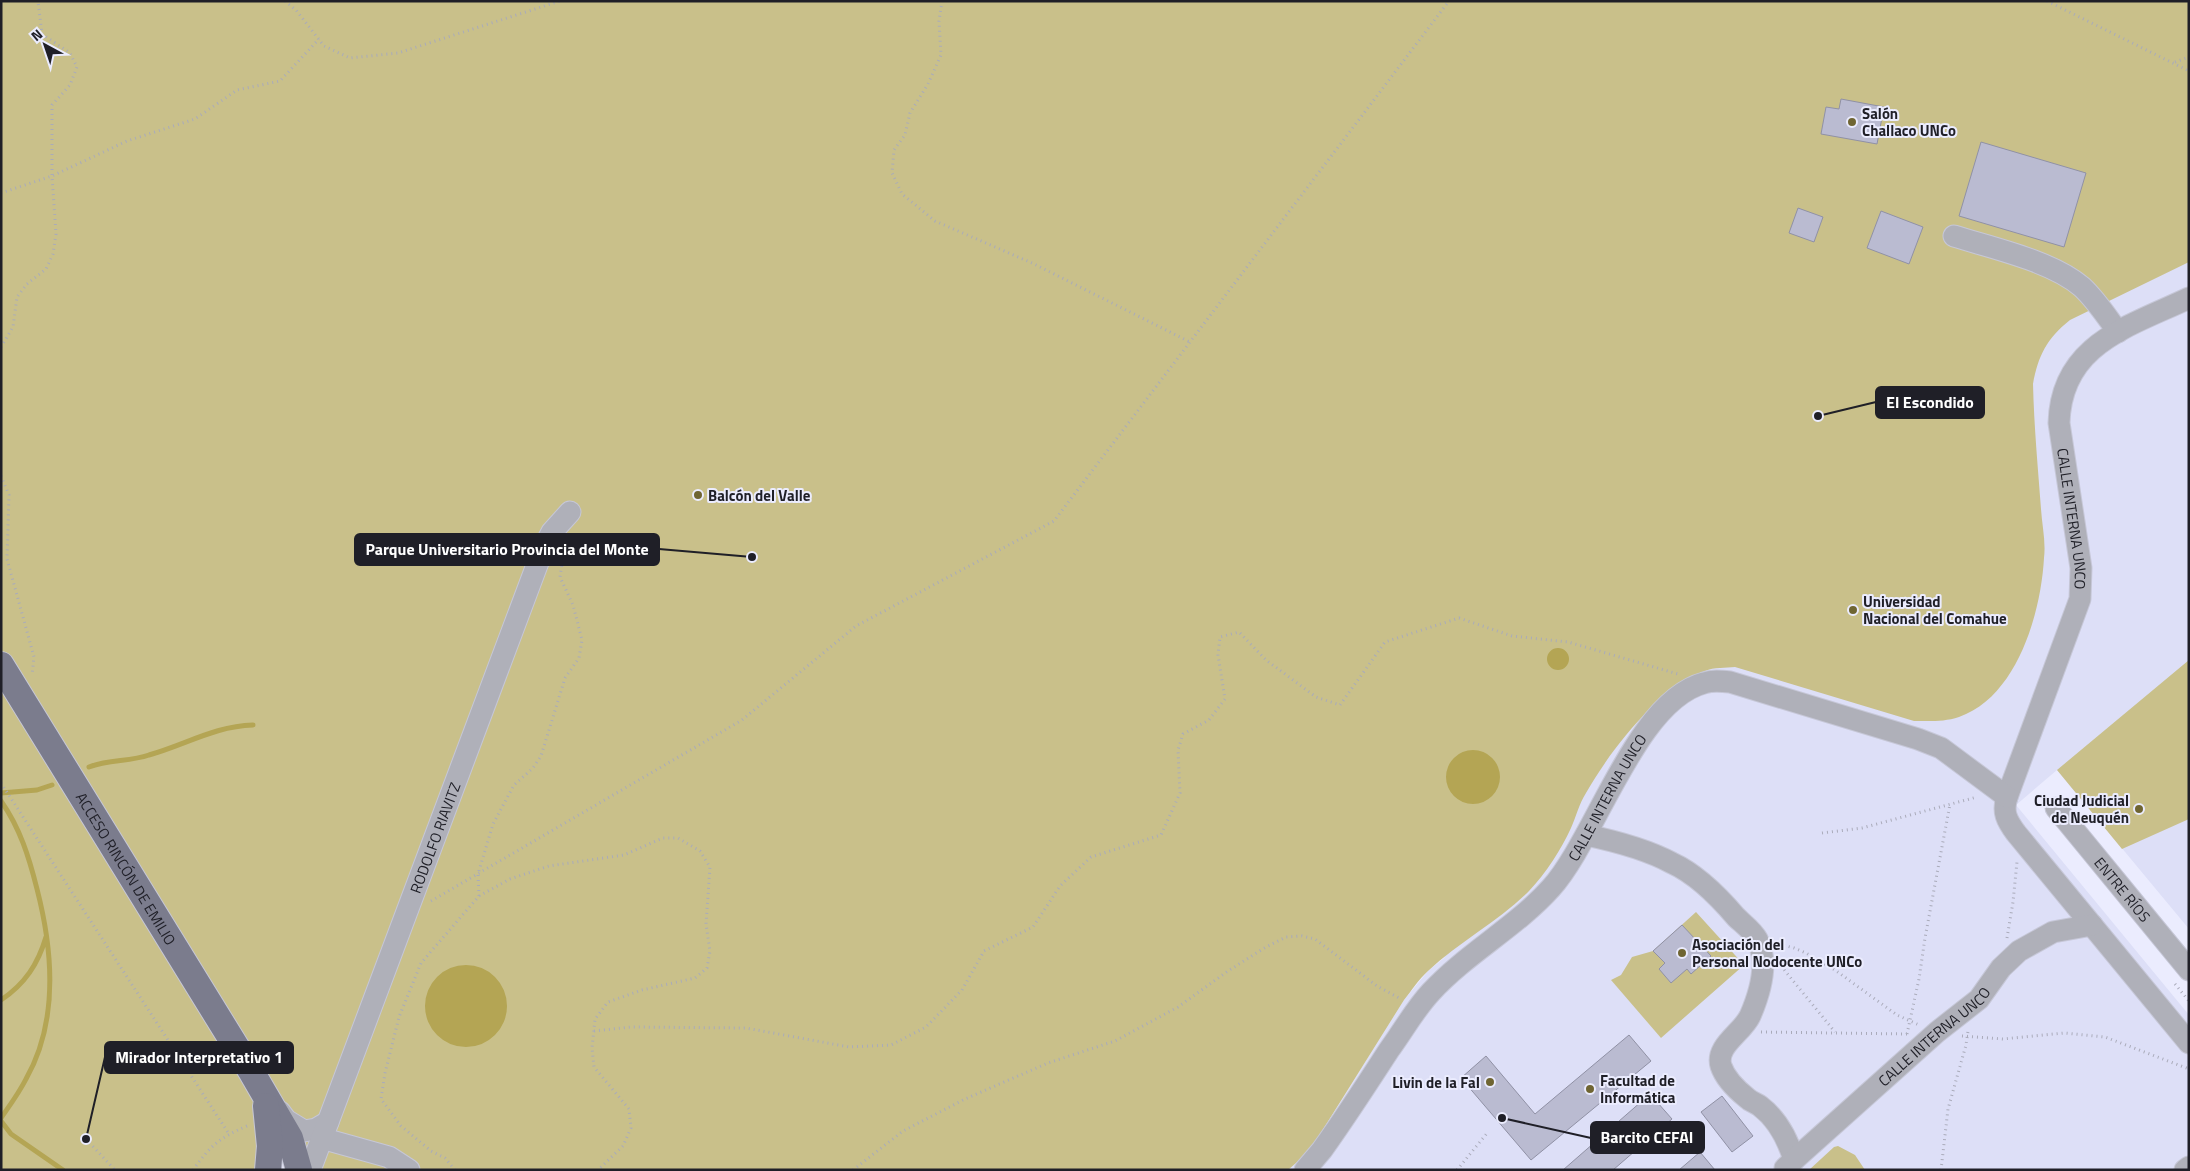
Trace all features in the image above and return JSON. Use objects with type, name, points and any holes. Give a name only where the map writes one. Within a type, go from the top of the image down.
[{"type":"main road","name":"ACCESO RINCÓN DE EMILIO","points":[[1,665],[251,1071],[290,1138],[299,1170]]},
{"type":"main road","name":"ACCESO RINCÓN DE EMILIO","points":[[251,1071],[266,1107],[270,1146],[268,1170]]},
{"type":"street","points":[[1954,236],[2035,263],[2067,276],[2095,301],[2118,332]]},
{"type":"street","name":"CALLE INTERNA UNCO","points":[[2189,298],[2118,332],[2091,350],[2070,373],[2063,389],[2059,406],[2059,423],[2081,568],[2080,599],[2007,797],[2004,812],[2011,826],[2189,1043]]},
{"type":"street","name":"RODOLFO RIAVITZ","points":[[310,1170],[543,549],[552,532],[570,512]]},
{"type":"street","name":"CALLE INTERNA UNCO","points":[[1305,1170],[1332,1136],[1418,1007],[1441,982],[1551,888],[1564,872],[1626,760],[1657,717],[1675,699],[1691,688],[1717,680],[1742,685],[1930,744],[1951,754],[2007,797]]},
{"type":"street","name":"ENTRE RÍOS","points":[[2056,808],[2189,970]]},
{"type":"street","points":[[1586,835],[1648,853],[1674,863],[1697,880],[1726,906],[1756,938],[1763,962],[1763,974],[1750,1015],[1736,1036],[1724,1045],[1720,1056],[1721,1066],[1738,1090],[1748,1100],[1760,1105],[1778,1125],[1790,1146],[1789,1165]]},
{"type":"street","name":"CALLE INTERNA UNCO","points":[[1789,1165],[1938,1032],[1979,999],[2001,968],[2019,951],[2042,937],[2067,929],[2092,925]]},
{"type":"street","points":[[251,1071],[286,1120],[295,1127],[304,1131],[325,1130],[389,1157],[409,1170]]},
{"type":"street","points":[[2185,1170],[2189,1167]]},
{"type":"path","points":[[1,347],[13,327],[17,298],[27,284],[46,269],[53,254],[56,234],[52,176],[52,105],[70,85],[76,67],[70,53],[42,34],[38,1]]},
{"type":"path","points":[[285,1],[296,10],[324,46],[350,58],[398,53],[560,1]]},
{"type":"path","points":[[942,1],[939,21],[941,55],[910,113],[905,135],[894,150],[892,173],[902,194],[935,221],[1032,263],[1190,342]]},
{"type":"path","points":[[405,916],[742,720],[856,626],[1054,520],[1449,1]]},
{"type":"path","points":[[2048,1],[2189,71]]},
{"type":"path","points":[[1,193],[52,176],[127,141],[195,119],[237,90],[280,81],[319,39]]},
{"type":"path","points":[[2174,63],[2189,57]]},
{"type":"path","points":[[1,476],[9,495],[7,559],[34,657],[28,708]]},
{"type":"path","points":[[479,896],[478,874],[493,824],[514,786],[541,756],[565,678],[579,658],[582,640],[573,605],[560,576],[563,557]]},
{"type":"path","points":[[594,1031],[631,1026],[746,1028],[849,1047],[890,1045],[926,1027],[962,990],[984,951],[1034,927],[1060,886],[1092,857],[1161,835],[1180,793],[1178,750],[1183,734],[1209,720],[1225,699],[1218,655],[1220,637],[1239,632],[1266,660],[1316,697],[1340,704],[1385,642],[1459,618],[1512,636],[1568,642],[1628,658],[1703,683]]},
{"type":"path","points":[[1,783],[229,1134]]},
{"type":"path","points":[[1822,832],[1862,828],[1984,796]]},
{"type":"path","points":[[1907,1034],[1950,804]]},
{"type":"path","points":[[2001,968],[2016,882],[2017,848],[2011,826]]},
{"type":"path","points":[[455,1170],[445,1158],[431,1151],[401,1126],[381,1099],[399,1017],[421,963],[479,896],[510,879],[549,866],[624,855],[663,838],[678,838],[700,851],[710,867],[706,924],[710,951],[707,968],[696,978],[642,990],[608,1002],[595,1019],[592,1048],[594,1066],[629,1109],[631,1128],[623,1146],[598,1170]]},
{"type":"path","points":[[853,1170],[903,1131],[956,1104],[1048,1063],[1116,1041],[1178,1007],[1266,946],[1286,937],[1302,936],[1315,939],[1376,986],[1418,1007]]},
{"type":"path","points":[[1756,938],[1806,953],[1835,970],[1897,1016],[1947,1037],[1958,1035],[1967,1038],[2003,1039],[2064,1033],[2105,1037],[2189,1069]]},
{"type":"path","points":[[1778,963],[1835,1032]]},
{"type":"path","points":[[1941,1170],[1948,1109],[1966,1044],[1971,1006]]},
{"type":"path","points":[[1736,1036],[1759,1032],[1907,1034],[1938,1032]]},
{"type":"path","points":[[193,1170],[212,1145],[229,1134],[249,1125]]},
{"type":"path","points":[[1457,1170],[1488,1132]]},
{"type":"path","points":[[86,1139],[115,1170]]},
{"type":"shaded area","points":[[1,1],[2189,1],[2189,262],[2070,320],[2055,334],[2041,356],[2033,384],[2041,515],[2045,546],[2042,580],[2038,603],[2022,651],[2011,672],[1996,691],[1979,707],[1959,717],[1931,721],[1914,721],[1735,667],[1709,670],[1687,680],[1669,692],[1637,723],[1609,758],[1579,806],[1563,845],[1529,891],[1505,912],[1440,960],[1419,981],[1404,1000],[1317,1139],[1304,1156],[1288,1170],[299,1170],[1,665]]},
{"type":"shaded area","name":"Universidad Nacional del Comahue","points":[[2189,156],[2189,929],[2057,770],[2016,805],[2189,1015],[2189,1170],[1288,1170],[1304,1156],[1317,1139],[1404,1000],[1428,971],[1444,958],[1591,761]]},
{"type":"shaded area","points":[[1558,648],[1568,655],[1569,659],[1562,669],[1558,670],[1548,663],[1547,659],[1554,649]]},
{"type":"shaded area","name":"Ciudad Judicial de Neuquén","points":[[2189,660],[2189,819],[2122,849],[2057,770]]},
{"type":"shaded area","points":[[1,688],[257,1105],[261,1170],[1,1170]]},
{"type":"shaded area","points":[[1468,750],[1478,750],[1488,754],[1496,762],[1500,777],[1496,792],[1488,800],[1478,804],[1468,804],[1458,800],[1450,792],[1446,782],[1446,772],[1450,762],[1458,754]]},
{"type":"shaded area","points":[[1696,912],[1744,965],[1661,1038],[1611,980],[1621,975],[1632,957],[1653,951]]},
{"type":"shaded area","points":[[458,965],[474,965],[489,972],[500,983],[507,998],[504,1022],[495,1035],[474,1047],[458,1047],[443,1040],[432,1029],[425,1014],[425,998],[432,983],[443,972]]},
{"type":"shaded area","points":[[1838,1146],[1855,1155],[1865,1170],[1809,1170],[1834,1147]]},
{"type":"building","name":"Salón Challaco UNCo","points":[[1841,99],[1884,107],[1877,144],[1821,134],[1826,107],[1839,109]]},
{"type":"building","points":[[1981,142],[2086,173],[2064,247],[1959,216]]},
{"type":"building","points":[[1798,208],[1823,217],[1814,242],[1789,233]]},
{"type":"building","points":[[1881,211],[1923,227],[1909,264],[1867,248]]},
{"type":"building","name":"Asociación del Personal Nodocente UNCo","points":[[1682,925],[1711,956],[1691,974],[1687,969],[1671,983],[1659,969],[1665,963],[1653,951]]},
{"type":"building","name":"Facultad de Informática","points":[[1629,1035],[1651,1061],[1531,1160],[1461,1078],[1486,1056],[1535,1114]]},
{"type":"building","points":[[1650,1094],[1672,1119],[1613,1170],[1563,1170]]},
{"type":"building","points":[[1722,1096],[1753,1136],[1732,1152],[1701,1112]]},
{"type":"building","points":[[1700,1152],[1715,1170],[1679,1170]]},
{"type":"waterway","points":[[89,767],[96,764],[142,757],[213,732],[253,725]]},
{"type":"waterway","points":[[1,793],[37,790],[52,785]]},
{"type":"waterway","points":[[1,801],[19,832],[34,877],[47,937],[50,985],[44,1034],[37,1057],[26,1079],[1,1118]]},
{"type":"waterway","points":[[1,1000],[30,973],[46,937]]},
{"type":"waterway","points":[[1,1121],[11,1134],[63,1170]]},
{"type":"place","name":"Salón Challaco UNCo","points":[[1852,122]]},
{"type":"place","name":"El Escondido","points":[[1818,416]]},
{"type":"place","name":"Balcón del Valle","points":[[698,495]]},
{"type":"place","name":"Parque Universitario Provincia del Monte","points":[[752,557]]},
{"type":"place","name":"Universidad Nacional del Comahue","points":[[1853,610]]},
{"type":"place","name":"Ciudad Judicial de Neuquén","points":[[2139,809]]},
{"type":"place","name":"Asociación del Personal Nodocente UNCo","points":[[1682,953]]},
{"type":"place","name":"Livin de la FaI","points":[[1490,1082]]},
{"type":"place","name":"Facultad de Informática","points":[[1590,1089]]},
{"type":"place","name":"Barcito CEFAI","points":[[1502,1118]]},
{"type":"place","name":"Mirador Interpretativo 1","points":[[86,1139]]}]
